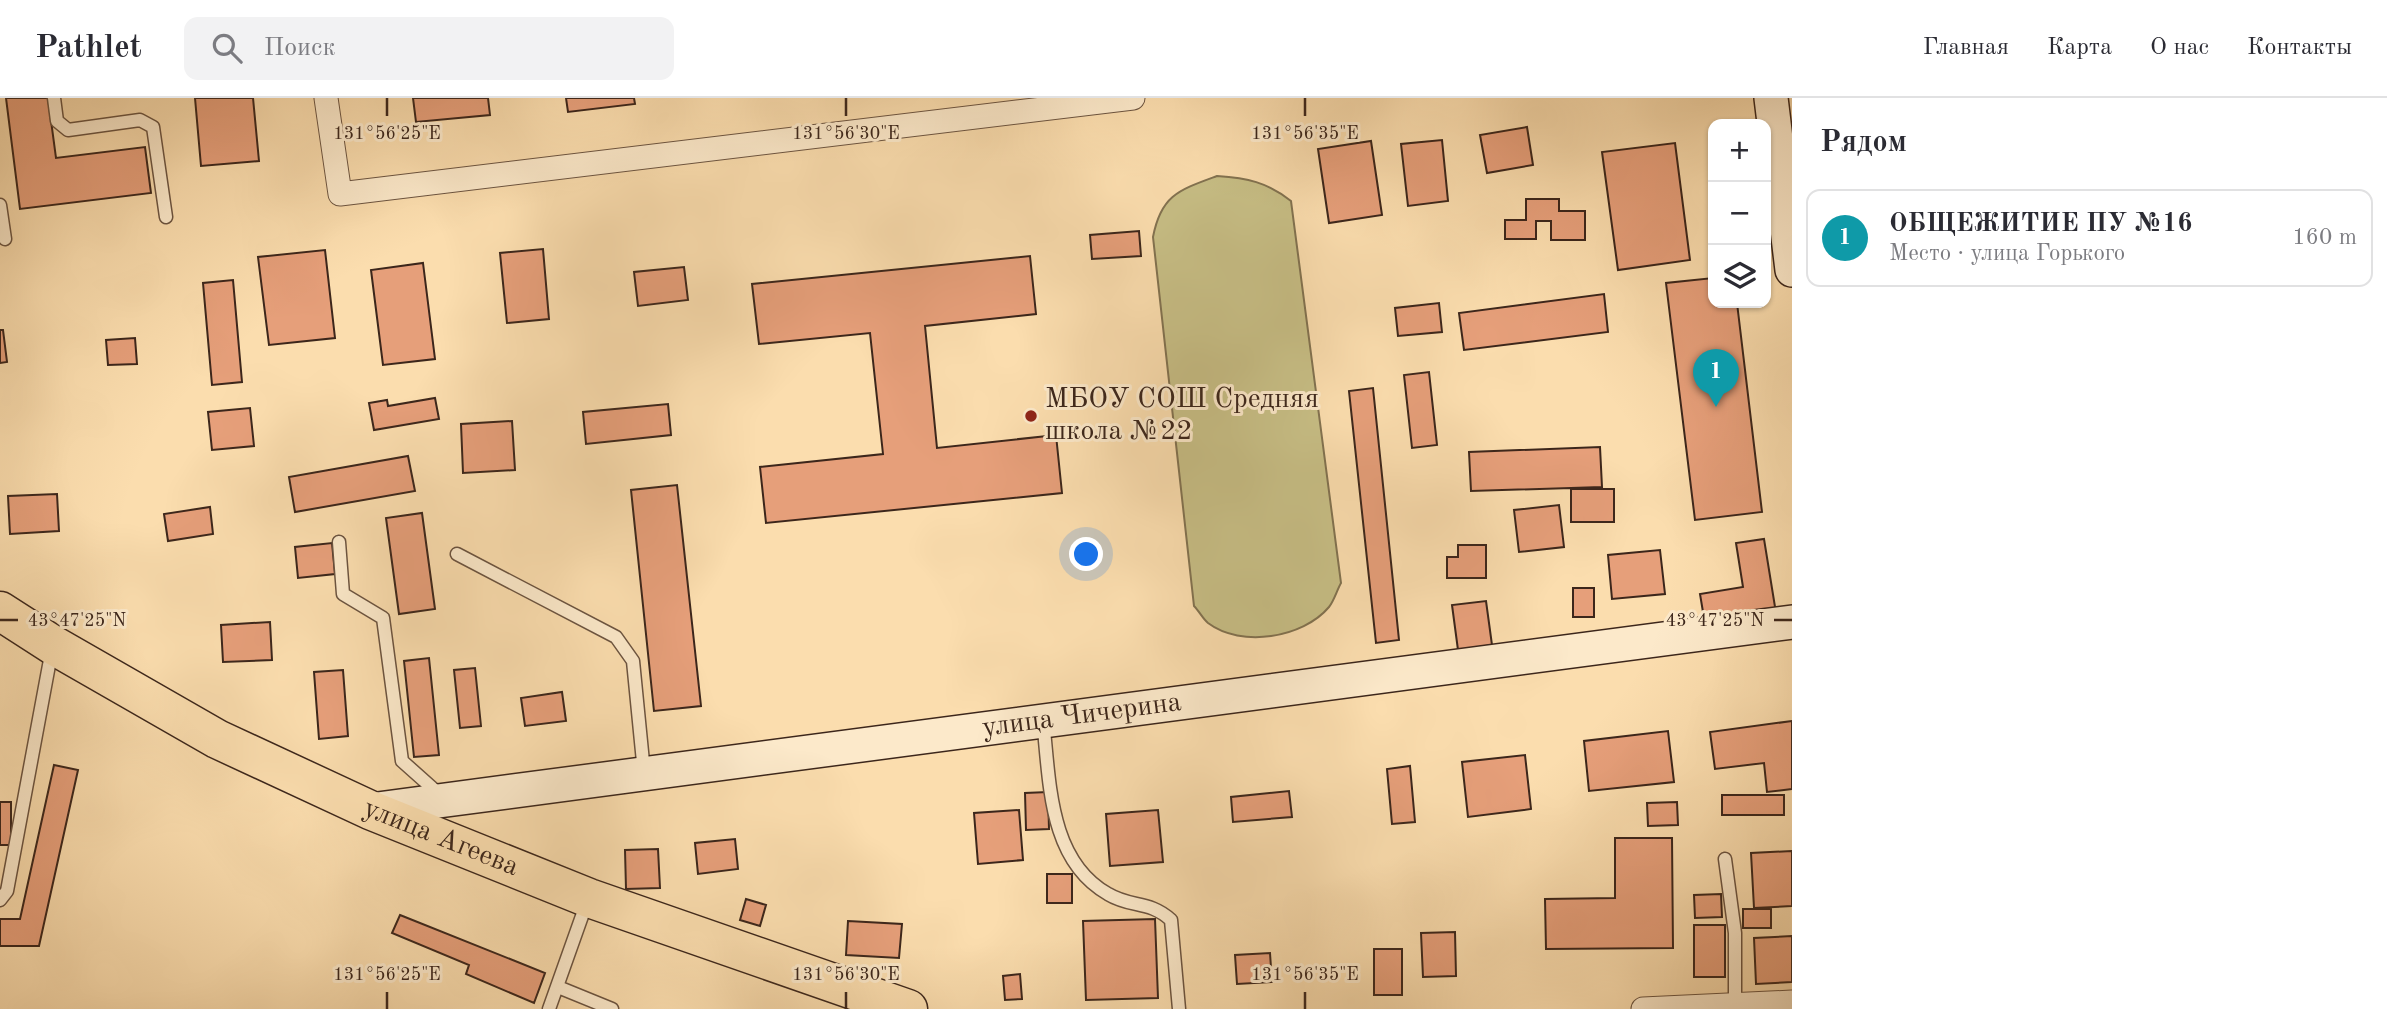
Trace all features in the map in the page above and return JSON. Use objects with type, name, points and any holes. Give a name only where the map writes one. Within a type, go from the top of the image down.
[{"type":"highway","name":"улица Агеева","points":[[0,611],[53,645],[217,738],[370,810],[589,898],[868,1003],[908,1009]]},
{"type":"main road","points":[[1771,98],[1792,270]]},
{"type":"main road","name":"улица Чичерина","points":[[370,810],[644,776],[1043,720],[1792,622]]},
{"type":"street","points":[[326,98],[340,194],[1035,104],[1133,98]]},
{"type":"street","points":[[1643,1009],[1792,1002]]},
{"type":"lane","points":[[54,98],[57,121],[68,130],[140,120],[153,127],[166,217]]},
{"type":"lane","points":[[0,205],[5,239]]},
{"type":"lane","points":[[339,542],[342,594],[383,618],[402,761],[448,800]]},
{"type":"lane","points":[[457,554],[616,637],[633,661],[644,776]]},
{"type":"lane","points":[[0,900],[7,891],[53,645]]},
{"type":"lane","points":[[1043,720],[1057,825],[1073,861],[1083,876],[1107,894],[1121,901],[1158,908],[1171,920],[1179,1009]]},
{"type":"lane","points":[[1725,859],[1735,933],[1735,1005]]},
{"type":"lane","points":[[550,1009],[589,898]]},
{"type":"lane","points":[[558,987],[612,1009]]},
{"type":"shaded area","points":[[1217,176],[1256,182],[1274,189],[1291,201],[1341,583],[1331,605],[1318,618],[1304,626],[1271,636],[1254,637],[1222,631],[1208,623],[1194,606],[1153,237],[1161,212],[1174,196]]},
{"type":"building","points":[[6,98],[48,98],[56,158],[145,147],[151,193],[20,209]]},
{"type":"building","points":[[195,98],[253,98],[259,161],[201,166]]},
{"type":"building","points":[[413,98],[488,98],[490,115],[416,122]]},
{"type":"building","points":[[566,98],[634,98],[635,104],[568,112]]},
{"type":"building","points":[[1527,127],[1533,165],[1487,173],[1480,135]]},
{"type":"building","points":[[1442,140],[1448,201],[1408,206],[1401,144]]},
{"type":"building","points":[[1371,141],[1382,215],[1329,223],[1318,149]]},
{"type":"building","points":[[1675,143],[1690,260],[1618,270],[1602,152]]},
{"type":"building","points":[[1526,199],[1559,199],[1559,211],[1585,211],[1585,240],[1551,240],[1551,221],[1536,221],[1536,239],[1505,239],[1505,220],[1526,220]]},
{"type":"building","points":[[1139,231],[1141,256],[1092,259],[1090,235]]},
{"type":"building","points":[[543,249],[549,319],[507,323],[500,253]]},
{"type":"building","points":[[325,250],[335,338],[269,345],[258,257]]},
{"type":"building","points":[[1030,256],[1036,314],[925,326],[937,448],[1056,435],[1062,493],[766,523],[760,467],[883,454],[870,333],[759,344],[752,284]]},
{"type":"building","points":[[423,263],[435,359],[383,365],[371,270]]},
{"type":"building","points":[[684,267],[688,300],[638,306],[634,272]]},
{"type":"building","points":[[1708,279],[1708,308],[1738,308],[1762,512],[1695,520],[1666,283]]},
{"type":"building","points":[[233,280],[242,382],[212,385],[203,283]]},
{"type":"building","points":[[1604,294],[1608,332],[1464,350],[1459,313]]},
{"type":"building","points":[[1439,303],[1442,332],[1398,336],[1395,308]]},
{"type":"building","points":[[0,330],[3,330],[7,362],[0,363]]},
{"type":"building","points":[[135,338],[137,364],[108,365],[106,340]]},
{"type":"building","points":[[1429,372],[1437,445],[1412,448],[1404,375]]},
{"type":"building","points":[[1373,388],[1399,640],[1376,643],[1349,391]]},
{"type":"building","points":[[435,398],[439,419],[374,430],[369,403],[387,400],[388,406]]},
{"type":"building","points":[[668,404],[671,435],[586,444],[583,412]]},
{"type":"building","points":[[250,408],[254,446],[212,450],[208,412]]},
{"type":"building","points":[[512,421],[515,470],[463,473],[461,424]]},
{"type":"building","points":[[1600,447],[1602,487],[1471,491],[1469,452]]},
{"type":"building","points":[[408,456],[415,491],[295,512],[289,477]]},
{"type":"building","points":[[677,485],[701,706],[654,711],[631,490]]},
{"type":"building","points":[[1571,489],[1614,489],[1614,522],[1571,522]]},
{"type":"building","points":[[57,494],[59,531],[10,534],[8,496]]},
{"type":"building","points":[[1559,505],[1564,547],[1519,552],[1514,510]]},
{"type":"building","points":[[210,507],[213,534],[168,541],[164,514]]},
{"type":"building","points":[[422,513],[435,609],[399,614],[386,518]]},
{"type":"building","points":[[1764,539],[1776,613],[1705,624],[1700,594],[1743,587],[1736,543]]},
{"type":"building","points":[[332,543],[335,574],[298,578],[295,547]]},
{"type":"building","points":[[1458,545],[1486,545],[1486,578],[1447,578],[1447,557],[1458,557]]},
{"type":"building","points":[[1660,550],[1665,594],[1612,599],[1608,555]]},
{"type":"building","points":[[1573,588],[1594,588],[1594,617],[1573,617]]},
{"type":"building","points":[[1486,601],[1492,645],[1458,650],[1452,605]]},
{"type":"building","points":[[270,622],[272,660],[223,662],[221,625]]},
{"type":"building","points":[[429,658],[439,755],[414,757],[404,661]]},
{"type":"building","points":[[475,668],[481,726],[460,728],[454,670]]},
{"type":"building","points":[[343,670],[348,736],[319,739],[314,672]]},
{"type":"building","points":[[562,692],[566,721],[525,726],[521,698]]},
{"type":"building","points":[[1792,721],[1792,789],[1767,792],[1764,763],[1715,769],[1710,732]]},
{"type":"building","points":[[1668,731],[1674,782],[1589,791],[1584,741]]},
{"type":"building","points":[[1525,755],[1531,809],[1468,817],[1462,762]]},
{"type":"building","points":[[54,765],[78,770],[39,946],[0,946],[0,919],[20,919]]},
{"type":"building","points":[[1410,766],[1415,822],[1392,824],[1387,769]]},
{"type":"building","points":[[1289,791],[1292,817],[1233,822],[1231,797]]},
{"type":"building","points":[[1048,792],[1049,829],[1026,830],[1025,793]]},
{"type":"building","points":[[1722,795],[1784,795],[1784,815],[1722,815]]},
{"type":"building","points":[[0,802],[11,802],[11,845],[0,845]]},
{"type":"building","points":[[1677,802],[1678,825],[1648,826],[1647,803]]},
{"type":"building","points":[[1019,810],[1023,860],[978,864],[974,813]]},
{"type":"building","points":[[1158,810],[1163,862],[1110,866],[1106,814]]},
{"type":"building","points":[[1615,838],[1672,838],[1673,948],[1546,949],[1545,899],[1615,898]]},
{"type":"building","points":[[735,839],[738,869],[698,874],[695,843]]},
{"type":"building","points":[[658,849],[660,888],[626,889],[625,850]]},
{"type":"building","points":[[1792,851],[1792,906],[1754,908],[1751,853]]},
{"type":"building","points":[[1047,874],[1072,874],[1072,903],[1047,903]]},
{"type":"building","points":[[1721,894],[1722,917],[1695,918],[1694,895]]},
{"type":"building","points":[[746,899],[766,905],[760,926],[740,920]]},
{"type":"building","points":[[1743,909],[1771,909],[1771,928],[1743,928]]},
{"type":"building","points":[[400,915],[545,973],[534,1003],[466,974],[469,965],[392,933]]},
{"type":"building","points":[[1155,919],[1158,998],[1086,1000],[1083,921]]},
{"type":"building","points":[[848,921],[902,924],[899,958],[846,955]]},
{"type":"building","points":[[1694,925],[1725,925],[1725,977],[1694,977]]},
{"type":"building","points":[[1455,932],[1456,976],[1423,977],[1421,933]]},
{"type":"building","points":[[1792,936],[1792,982],[1756,984],[1754,938]]},
{"type":"building","points":[[1374,949],[1402,949],[1402,995],[1374,995]]},
{"type":"building","points":[[1270,953],[1272,982],[1237,984],[1235,955]]},
{"type":"building","points":[[1020,974],[1022,999],[1005,1000],[1003,976]]},
{"type":"place","name":"ОБЩЕЖИТИЕ ПУ №16","points":[[1716,407]]},
{"type":"place","name":"МБОУ СОШ Средняя школа №22","points":[[1031,416]]}]
